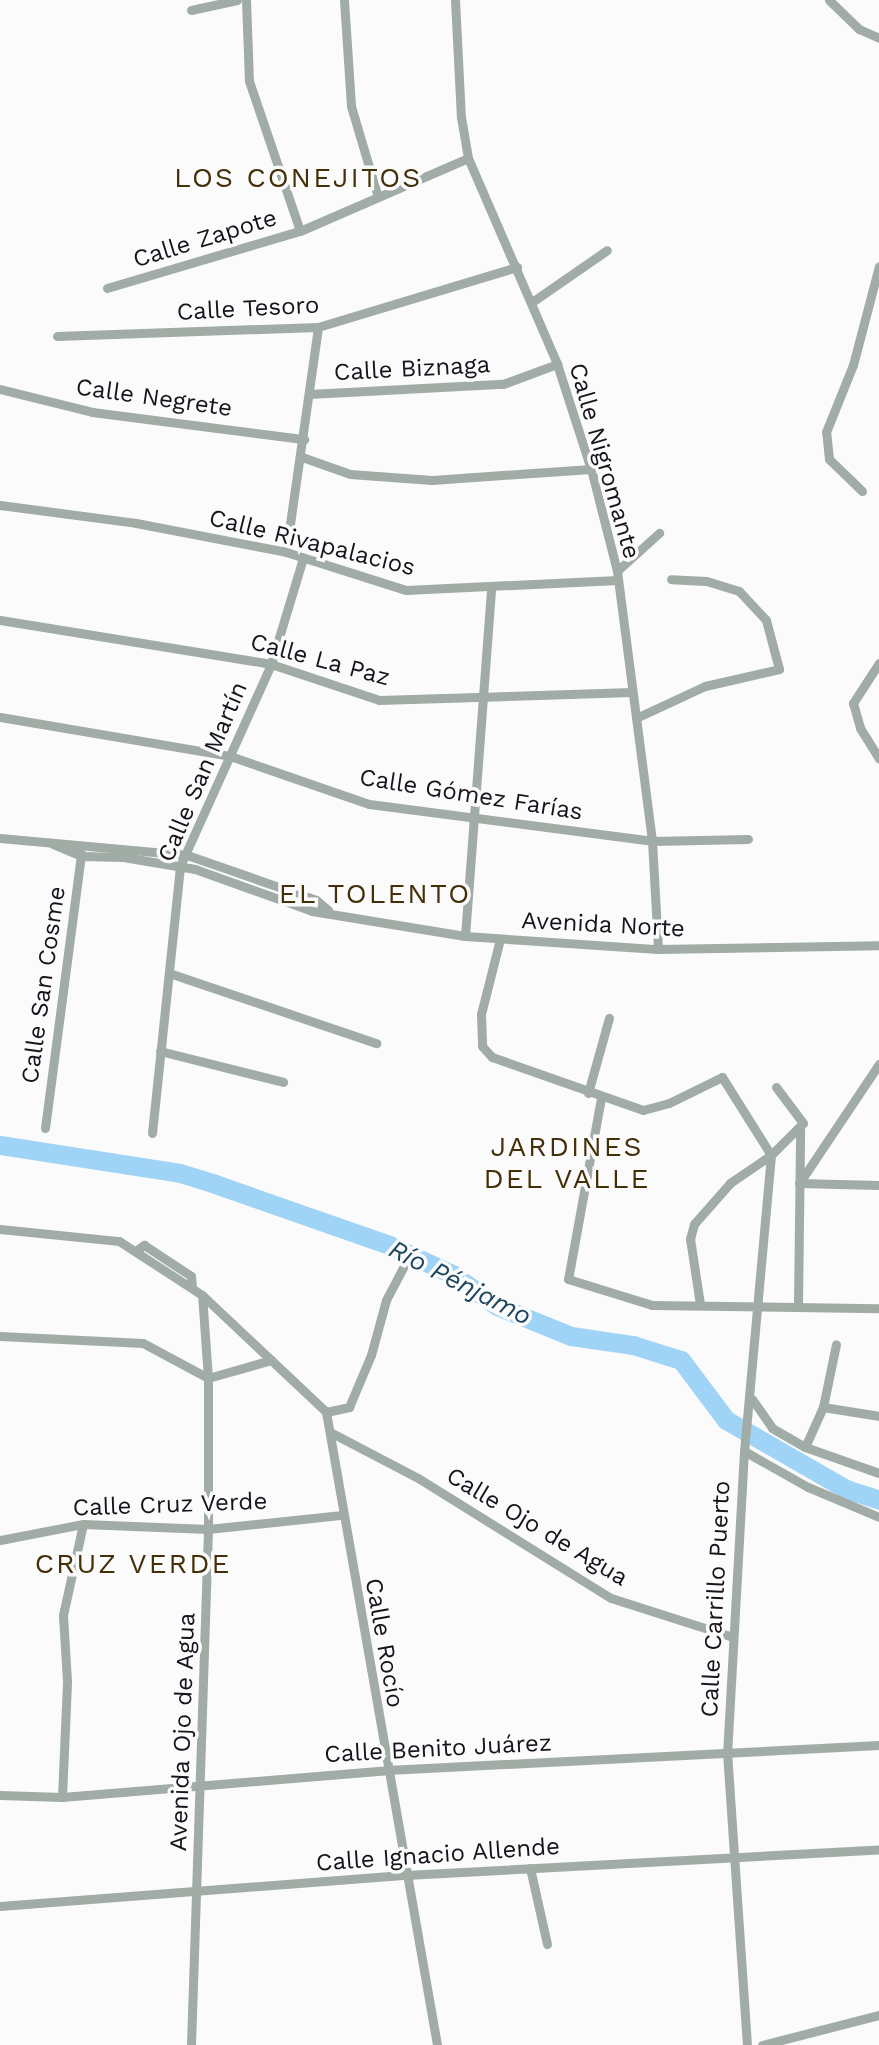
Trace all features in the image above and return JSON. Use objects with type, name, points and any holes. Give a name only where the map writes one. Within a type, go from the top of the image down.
[{"type":"street","points":[[191,10],[237,0]]},
{"type":"street","points":[[246,0],[249,81],[300,231]]},
{"type":"street","points":[[344,0],[351,106],[377,194]]},
{"type":"street","name":"Calle Nigromante","points":[[455,0],[461,117],[468,158],[557,364],[591,469],[617,575],[652,841],[658,949]]},
{"type":"street","points":[[829,0],[859,29],[879,38]]},
{"type":"street","name":"Calle Zapote","points":[[107,288],[300,231],[377,194],[468,158]]},
{"type":"street","points":[[532,302],[607,250]]},
{"type":"street","points":[[862,491],[829,459],[826,432],[853,365],[879,265]]},
{"type":"street","name":"Calle Tesoro","points":[[57,336],[318,327],[517,267]]},
{"type":"street","points":[[286,552],[302,457],[318,327]]},
{"type":"street","name":"Calle Biznaga","points":[[309,394],[503,384],[557,364]]},
{"type":"street","name":"Calle Negrete","points":[[0,389],[92,412],[304,439]]},
{"type":"street","points":[[302,457],[350,474],[432,480],[591,469]]},
{"type":"street","name":"Calle Rivapalacios","points":[[0,505],[136,523],[286,552],[406,590],[491,588],[617,575]]},
{"type":"street","points":[[617,575],[659,533]]},
{"type":"street","name":"Calle San Martín","points":[[152,1133],[180,866],[271,664],[303,558]]},
{"type":"street","points":[[636,718],[705,686],[779,669],[766,620],[739,591],[706,581],[671,579]]},
{"type":"street","points":[[465,936],[471,818],[491,588]]},
{"type":"street","name":"Calle La Paz","points":[[0,620],[271,664],[379,700],[481,700],[632,692]]},
{"type":"street","points":[[879,663],[853,702],[860,728],[879,758]]},
{"type":"street","name":"Calle Gómez Farías","points":[[0,717],[230,756],[369,804],[652,841],[748,839]]},
{"type":"street","name":"Avenida Norte","points":[[0,838],[53,844],[82,852],[180,866],[312,911],[328,910],[465,936],[658,949],[879,944]]},
{"type":"street","name":"Avenida Norte","points":[[82,852],[126,847],[187,855],[316,900],[328,910]]},
{"type":"street","name":"Calle San Cosme","points":[[45,1128],[82,852]]},
{"type":"street","points":[[500,939],[481,1014],[482,1046],[492,1057],[601,1098],[643,1110],[669,1103],[722,1077],[771,1155]]},
{"type":"street","points":[[169,973],[376,1042]]},
{"type":"street","points":[[588,1093],[609,1018]]},
{"type":"street","points":[[160,1051],[283,1082]]},
{"type":"street","points":[[799,1183],[879,1064]]},
{"type":"street","points":[[776,1087],[801,1126],[798,1305]]},
{"type":"street","points":[[601,1098],[568,1279],[652,1306],[761,1304],[879,1308]]},
{"type":"street","points":[[700,1304],[690,1239],[694,1224],[730,1183],[771,1155],[801,1126]]},
{"type":"street","name":"Calle Carrillo Puerto","points":[[747,2045],[727,1752],[744,1451],[761,1304],[771,1155]]},
{"type":"street","points":[[799,1183],[879,1185]]},
{"type":"street","points":[[0,1229],[119,1241],[137,1250],[202,1295],[326,1412],[349,1407],[371,1355],[386,1300],[407,1260]]},
{"type":"street","name":"Avenida Ojo de Agua","points":[[191,2045],[202,1782],[208,1529],[208,1378],[202,1295]]},
{"type":"street","points":[[0,1336],[143,1343],[208,1378],[271,1360]]},
{"type":"street","points":[[805,1447],[823,1407],[836,1344]]},
{"type":"street","points":[[751,1399],[772,1428],[805,1447],[879,1473]]},
{"type":"street","points":[[823,1407],[879,1416]]},
{"type":"street","name":"Calle Rocío","points":[[326,1412],[437,2045]]},
{"type":"street","name":"Calle Ojo de Agua","points":[[330,1432],[418,1478],[611,1598],[733,1637]]},
{"type":"street","points":[[744,1451],[808,1487],[879,1517]]},
{"type":"street","name":"Calle Cruz Verde","points":[[0,1540],[83,1524],[208,1529],[342,1515]]},
{"type":"street","points":[[62,1797],[67,1681],[64,1615],[83,1524]]},
{"type":"street","name":"Calle Benito Juárez","points":[[0,1794],[62,1797],[202,1782],[387,1770],[879,1745]]},
{"type":"street","name":"Calle Ignacio Allende","points":[[0,1906],[406,1875],[879,1849]]},
{"type":"street","points":[[530,1868],[547,1944]]},
{"type":"street","points":[[762,2045],[879,2015]]},
{"type":"waterway","name":"Río Pénjamo","points":[[0,1145],[180,1173],[215,1184],[389,1245],[452,1274],[497,1306],[571,1336],[633,1345],[681,1360],[726,1420],[846,1489],[879,1500]]},
{"type":"district","name":"LOS CONEJITOS","points":[[298,178]]},
{"type":"district","name":"EL TOLENTO","points":[[375,894]]},
{"type":"district","name":"JARDINES DEL VALLE","points":[[567,1163]]},
{"type":"district","name":"CRUZ VERDE","points":[[133,1564]]}]
